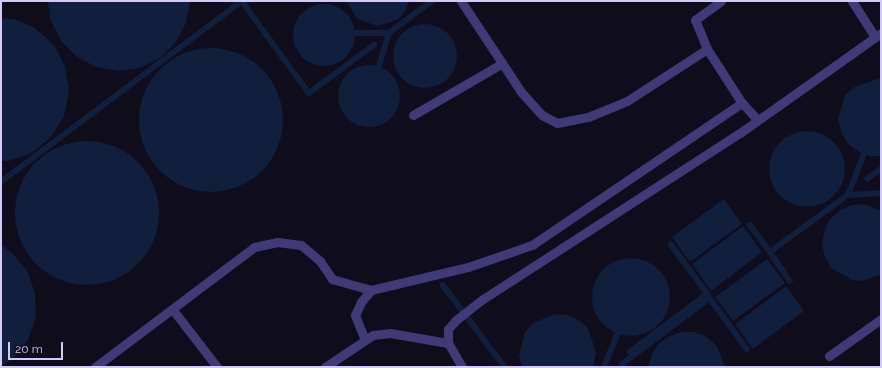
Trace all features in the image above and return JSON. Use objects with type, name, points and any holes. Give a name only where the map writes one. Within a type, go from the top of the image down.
[{"type":"lane","points":[[461,1],[501,64],[542,115],[557,123],[588,117],[627,101],[707,49]]},
{"type":"lane","points":[[721,1],[695,20],[707,49],[742,103],[758,120]]},
{"type":"lane","points":[[462,367],[448,343],[448,329],[456,320],[483,300],[758,120],[878,35],[852,1]]},
{"type":"lane","points":[[413,115],[501,64]]},
{"type":"lane","points":[[94,367],[254,247],[277,242],[301,245],[320,261],[332,279],[371,290],[468,267],[532,245],[742,103]]},
{"type":"lane","points":[[365,340],[355,315],[361,302],[371,290]]},
{"type":"lane","points":[[172,310],[217,367]]},
{"type":"lane","points":[[829,356],[881,319]]},
{"type":"lane","points":[[325,367],[373,335],[390,333],[448,343]]},
{"type":"water","points":[[48,1],[190,1],[186,23],[176,42],[160,58],[140,68],[118,71],[96,67],[77,57],[61,41],[50,19]]},
{"type":"water","points":[[347,1],[409,1],[405,12],[397,20],[377,26],[357,19]]},
{"type":"water","points":[[318,4],[330,4],[346,13],[353,23],[355,35],[353,47],[346,57],[330,66],[318,66],[307,61],[298,52],[293,41],[293,29],[298,18],[307,9]]},
{"type":"water","points":[[1,18],[14,19],[35,28],[54,45],[65,66],[69,91],[64,116],[51,137],[32,153],[8,161],[1,161]]},
{"type":"water","points":[[419,24],[431,24],[448,33],[455,44],[457,56],[455,68],[448,79],[431,88],[419,88],[407,83],[398,74],[393,62],[393,50],[398,38],[407,29]]},
{"type":"water","points":[[204,48],[218,48],[245,56],[257,64],[267,74],[278,92],[282,106],[282,134],[278,148],[267,166],[257,176],[239,187],[218,192],[204,192],[177,184],[165,176],[155,166],[144,148],[139,127],[139,113],[147,86],[155,74],[165,64],[183,53]]},
{"type":"water","points":[[363,65],[375,65],[391,74],[398,84],[400,96],[398,108],[391,118],[375,127],[363,127],[352,122],[343,113],[338,102],[338,90],[343,79],[352,70]]},
{"type":"water","points":[[881,79],[881,156],[871,156],[859,152],[848,144],[841,132],[838,119],[845,95],[854,87]]},
{"type":"water","points":[[807,131],[822,134],[834,142],[842,154],[845,169],[842,184],[834,196],[822,204],[807,207],[792,204],[780,196],[772,184],[769,169],[772,154],[780,142],[792,134]]},
{"type":"water","points":[[80,141],[94,141],[115,146],[133,157],[143,167],[154,185],[158,199],[158,227],[154,241],[143,259],[133,269],[115,280],[94,285],[80,285],[59,280],[41,269],[31,259],[20,241],[15,220],[15,206],[20,185],[31,167],[41,157],[59,146]]},
{"type":"water","points":[[724,199],[742,224],[690,262],[672,237]]},
{"type":"water","points":[[864,204],[881,211],[881,274],[863,281],[852,280],[831,268],[825,257],[822,245],[824,232],[829,220],[839,211],[851,205]]},
{"type":"water","points":[[743,226],[762,252],[711,291],[692,264]]},
{"type":"water","points":[[1,245],[11,252],[27,270],[35,293],[36,317],[28,340],[13,359],[1,366]]},
{"type":"water","points":[[631,258],[646,261],[658,270],[667,282],[670,297],[667,312],[658,324],[646,333],[631,336],[616,333],[604,324],[595,312],[592,297],[595,282],[604,270],[616,261]]},
{"type":"water","points":[[767,259],[785,283],[733,321],[715,297]]},
{"type":"water","points":[[786,286],[804,311],[753,349],[735,324]]},
{"type":"water","points":[[555,314],[567,315],[579,320],[588,328],[596,352],[593,367],[522,367],[519,356],[525,332],[533,323]]},
{"type":"water","points":[[682,332],[695,332],[707,337],[717,346],[725,367],[648,367],[652,354],[659,343],[670,336]]},
{"type":"waterway","points":[[1,182],[242,1],[309,93],[374,45]]},
{"type":"waterway","points":[[355,33],[389,33],[432,1]]},
{"type":"waterway","points":[[379,66],[389,33]]},
{"type":"waterway","points":[[750,225],[770,252],[848,195],[864,154]]},
{"type":"waterway","points":[[867,179],[881,169]]},
{"type":"waterway","points":[[848,195],[881,193]]},
{"type":"waterway","points":[[630,352],[707,294],[671,245]]},
{"type":"waterway","points":[[770,252],[790,281]]},
{"type":"waterway","points":[[443,285],[505,367]]},
{"type":"waterway","points":[[622,364],[710,298],[747,349]]},
{"type":"waterway","points":[[604,367],[617,334]]}]
